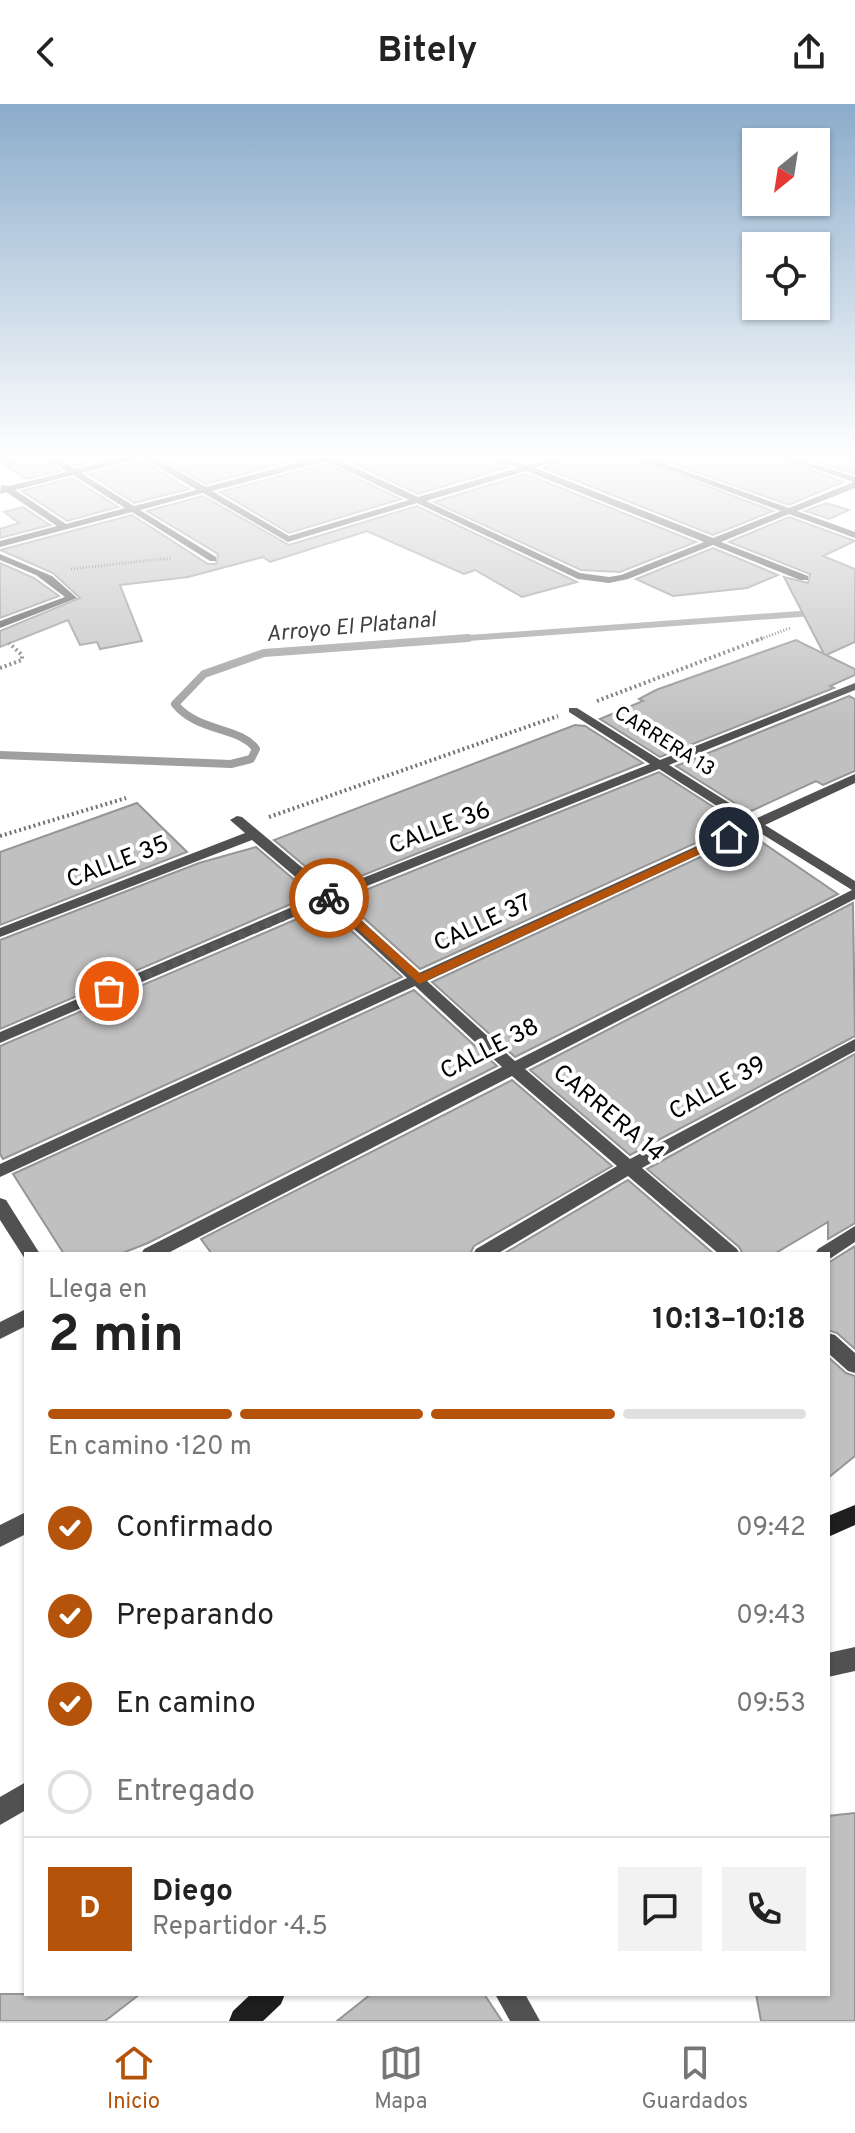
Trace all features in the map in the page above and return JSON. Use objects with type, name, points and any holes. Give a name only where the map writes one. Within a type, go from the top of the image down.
[{"type":"main road","points":[[830,1526],[855,1515]]},
{"type":"main road","points":[[243,2021],[269,1996]]},
{"type":"street","points":[[190,544],[213,559]]},
{"type":"street","points":[[509,544],[578,576],[609,580],[704,544]]},
{"type":"street","points":[[717,544],[804,578]]},
{"type":"street","points":[[0,557],[41,576],[72,598],[0,625]]},
{"type":"street","name":"CALLE 36","points":[[0,1038],[328,897],[855,686]]},
{"type":"street","name":"CARRERA 13","points":[[573,710],[855,887]]},
{"type":"street","name":"CALLE 37","points":[[0,1171],[855,778]]},
{"type":"street","name":"CARRERA 14","points":[[244,827],[328,897],[513,1068],[729,1252]]},
{"type":"street","name":"CALLE 35","points":[[0,933],[244,827]]},
{"type":"street","name":"CALLE 38","points":[[154,1252],[855,894]]},
{"type":"street","name":"CALLE 39","points":[[485,1252],[631,1166],[855,1044]]},
{"type":"street","points":[[0,1205],[30,1252]]},
{"type":"street","points":[[827,1252],[855,1233]]},
{"type":"street","points":[[0,1331],[24,1318]]},
{"type":"street","points":[[830,1343],[855,1365]]},
{"type":"street","points":[[0,1537],[24,1523]]},
{"type":"street","points":[[830,1665],[855,1659]]},
{"type":"street","points":[[0,1812],[24,1796]]},
{"type":"street","points":[[510,1996],[526,2021]]},
{"type":"path","points":[[41,576],[86,566],[145,564],[200,551]]},
{"type":"path","points":[[244,827],[573,710],[790,628]]},
{"type":"path","points":[[0,636],[22,655],[22,660],[0,668]]},
{"type":"path","points":[[0,836],[126,798]]},
{"type":"building","points":[[21,544],[178,544],[208,564],[216,564],[218,554],[202,544],[325,544],[270,562],[263,557],[188,577],[120,585],[142,641],[100,649],[97,642],[80,645],[68,620],[0,647],[0,631],[80,598],[53,573],[0,550]]},
{"type":"building","points":[[397,544],[498,544],[577,582],[522,597],[475,570],[464,574]]},
{"type":"building","points":[[526,544],[690,544],[620,572],[581,570]]},
{"type":"building","points":[[735,544],[848,544],[823,556],[855,569],[855,642],[826,655],[855,669],[855,675],[830,686],[834,688],[660,757],[600,719],[643,701],[639,699],[656,690],[796,640],[824,654],[784,577],[808,583],[810,574]]},
{"type":"building","points":[[713,548],[778,575],[747,588],[673,596],[636,579]]},
{"type":"building","points":[[0,563],[34,578],[59,596],[0,618]]},
{"type":"building","points":[[849,696],[855,699],[855,771],[823,785],[816,781],[749,812],[676,766]]},
{"type":"building","points":[[575,725],[585,726],[643,763],[331,888],[274,840]]},
{"type":"building","points":[[659,772],[732,819],[728,821],[735,825],[420,969],[343,899]]},
{"type":"building","points":[[137,803],[187,852],[0,925],[0,852]]},
{"type":"building","points":[[750,834],[838,894],[515,1057],[432,982]]},
{"type":"building","points":[[256,847],[312,895],[0,1029],[0,940],[199,863]]},
{"type":"building","points":[[853,903],[855,1036],[630,1155],[530,1070]]},
{"type":"building","points":[[325,907],[402,977],[3,1159],[0,1154],[0,1046]]},
{"type":"building","points":[[414,990],[497,1066],[125,1252],[63,1252],[13,1174]]},
{"type":"building","points":[[855,1054],[855,1223],[828,1239],[828,1222],[777,1252],[742,1252],[647,1169]]},
{"type":"building","points":[[512,1080],[612,1166],[474,1246],[471,1252],[211,1252],[201,1239]]},
{"type":"building","points":[[628,1180],[712,1252],[506,1252]]},
{"type":"building","points":[[855,1246],[855,1349],[830,1331],[830,1262]]},
{"type":"building","points":[[830,1359],[846,1373],[855,1376],[855,1456],[830,1476]]},
{"type":"building","points":[[855,1813],[855,2021],[761,2021],[756,1996],[830,1996],[830,1816]]},
{"type":"building","points":[[0,1994],[137,1996],[105,2021],[0,2021]]},
{"type":"building","points":[[368,1996],[485,1996],[502,2021],[337,2021]]},
{"type":"waterway","name":"Arroyo El Platanal","points":[[441,640],[813,613]]},
{"type":"waterway","name":"Arroyo El Platanal","points":[[0,755],[231,764],[251,759],[256,749],[240,737],[195,720],[175,704],[204,674],[264,653],[468,638]]},
{"type":"way so far","points":[[109,991],[329,898]]},
{"type":"route","points":[[329,898],[419,980],[729,837]]}]
